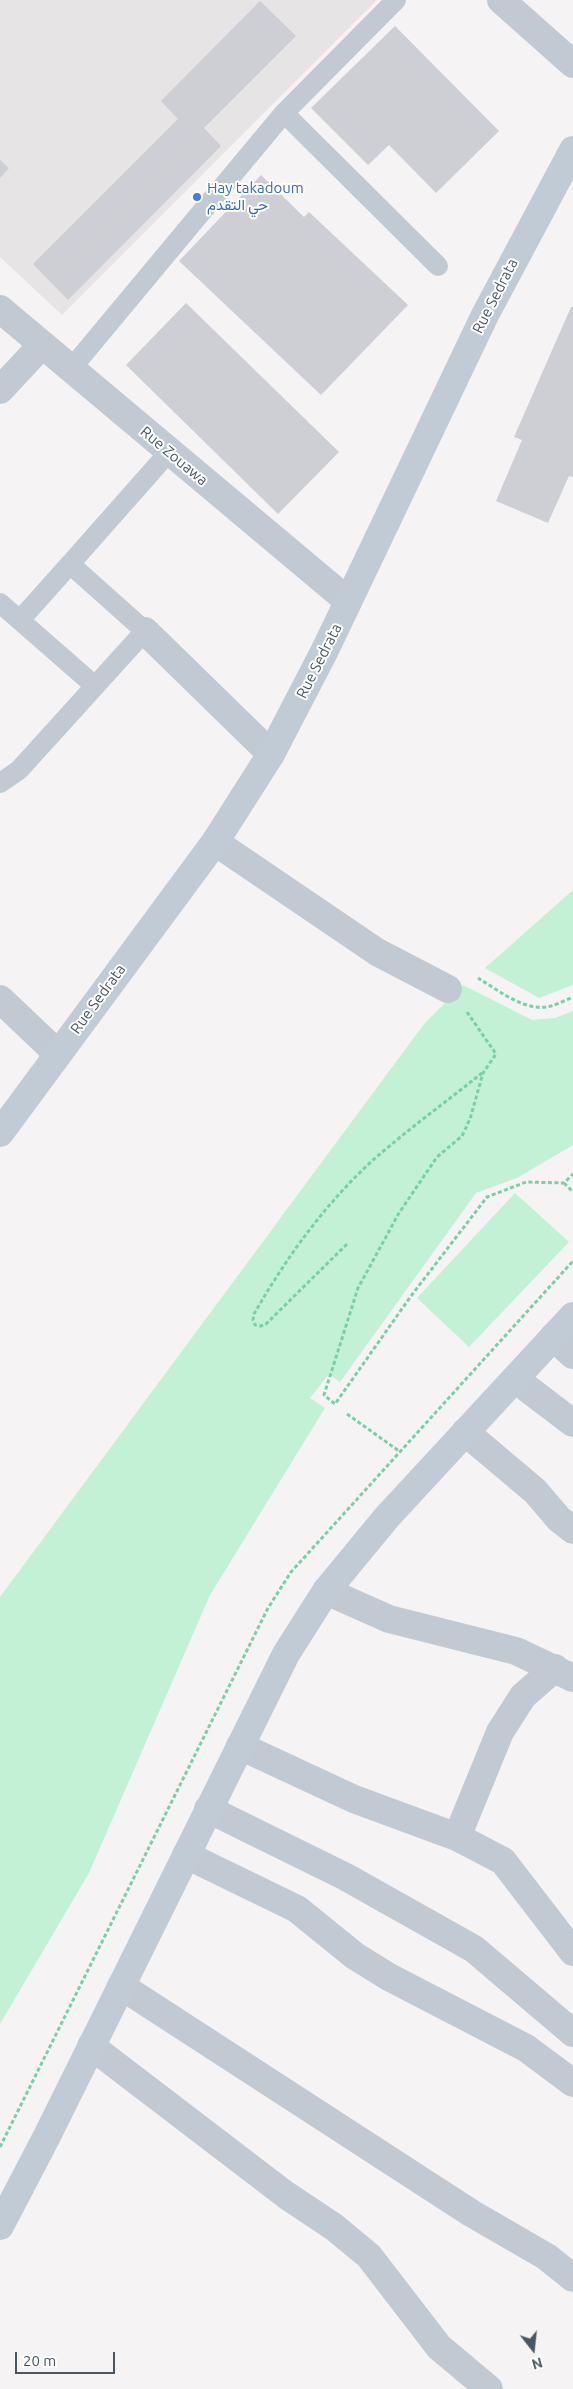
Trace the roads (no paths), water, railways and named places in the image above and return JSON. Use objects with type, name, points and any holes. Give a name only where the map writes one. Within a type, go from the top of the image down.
[{"type":"street","points":[[501,0],[573,64]]},
{"type":"street","name":"Rue Sedrata","points":[[0,1133],[10,1105],[58,1054],[215,842],[271,754],[348,601],[485,315],[573,150]]},
{"type":"street","name":"Rue Zouawa","points":[[0,309],[41,346],[348,601]]},
{"type":"street","points":[[0,390],[41,346]]},
{"type":"street","points":[[145,631],[271,754]]},
{"type":"street","points":[[215,842],[377,952],[448,989]]},
{"type":"street","points":[[0,999],[58,1054]]},
{"type":"street","points":[[0,2226],[286,1654],[326,1591],[387,1517],[515,1379],[563,1346],[573,1316]]},
{"type":"street","points":[[515,1379],[573,1423]]},
{"type":"street","points":[[465,1432],[535,1491],[559,1519],[573,1530]]},
{"type":"street","points":[[326,1591],[389,1619],[516,1651],[564,1673]]},
{"type":"street","points":[[457,1837],[500,1732],[523,1696],[564,1673]]},
{"type":"street","points":[[240,1746],[354,1800],[457,1837],[503,1861],[573,1952]]},
{"type":"street","points":[[208,1809],[346,1877],[474,1949],[573,2033]]},
{"type":"street","points":[[186,1855],[297,1909],[355,1956],[389,1977],[526,2048],[573,2083]]},
{"type":"street","points":[[121,1986],[471,2213],[547,2257],[573,2278]]},
{"type":"street","points":[[91,2046],[286,2195],[334,2227],[369,2256],[439,2347],[489,2389]]},
{"type":"lane","points":[[70,370],[284,112],[396,0]]},
{"type":"lane","points":[[284,112],[438,266]]},
{"type":"lane","points":[[20,620],[169,452]]},
{"type":"lane","points":[[0,783],[19,770],[145,631],[70,564]]},
{"type":"lane","points":[[0,603],[95,686]]},
{"type":"place","name":"Hay takadoum حي التقدم","points":[[197,197]]}]
